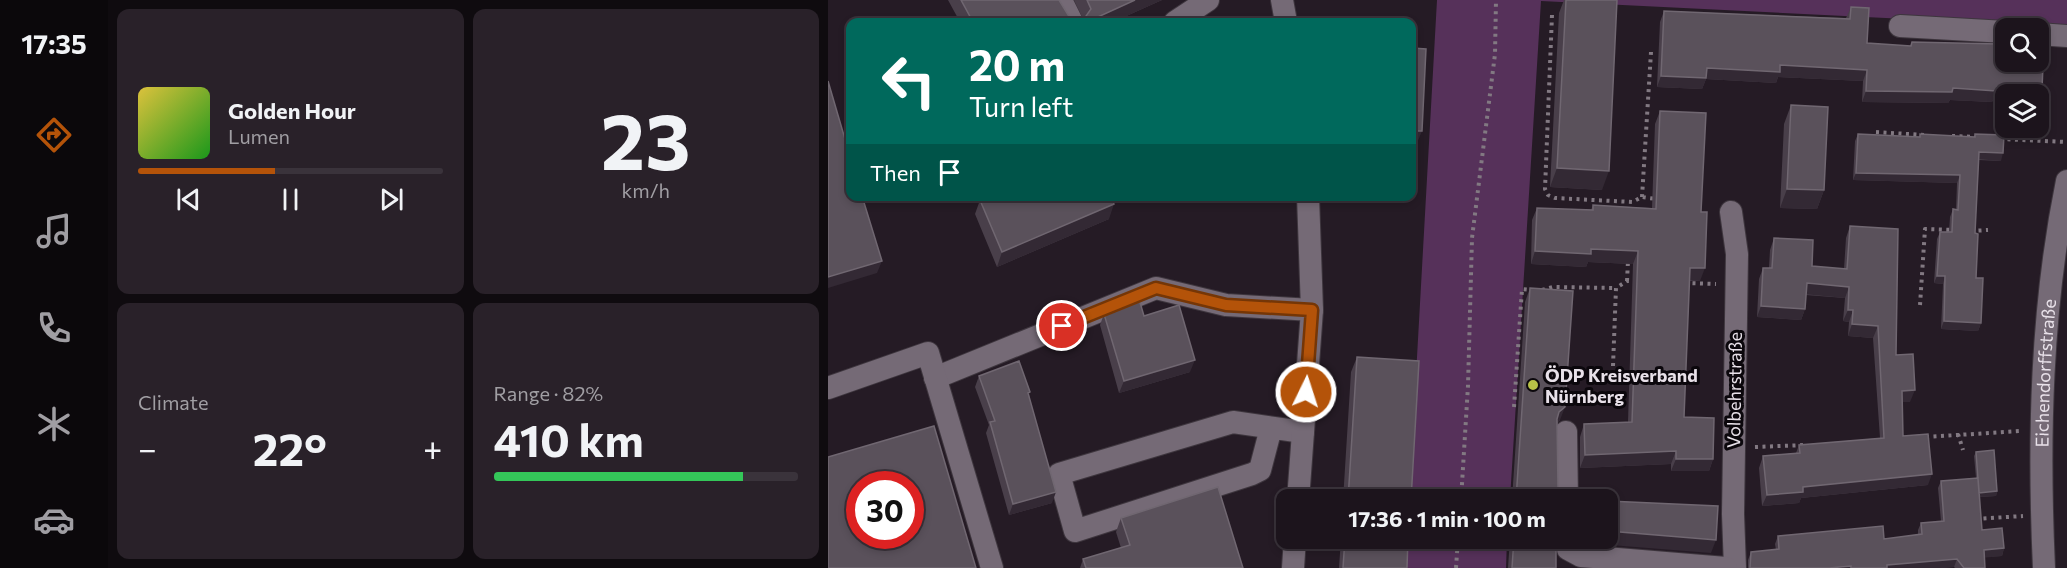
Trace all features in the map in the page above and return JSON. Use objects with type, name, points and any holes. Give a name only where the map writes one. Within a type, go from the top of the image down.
[{"type":"street","points":[[1061,0],[1070,18]]},
{"type":"street","points":[[1181,18],[1208,0]]},
{"type":"street","points":[[1282,0],[1285,18]]},
{"type":"street","points":[[1900,26],[1995,31]]},
{"type":"street","points":[[2049,35],[2067,36]]},
{"type":"street","name":"Eichendorffstraße","points":[[2044,568],[2042,414],[2047,322],[2056,237],[2067,181]]},
{"type":"street","points":[[1299,489],[1312,310],[1308,201]]},
{"type":"street","name":"Volbehrstraße","points":[[1731,212],[1737,254],[1733,449],[1735,568]]},
{"type":"street","points":[[935,378],[1156,288],[1226,305],[1312,310]]},
{"type":"street","points":[[828,388],[928,353],[992,568]]},
{"type":"street","points":[[1270,428],[1260,470],[1075,531],[1059,474],[1233,422],[1303,432]]},
{"type":"street","points":[[1566,432],[1567,489]]},
{"type":"street","points":[[1293,568],[1294,549]]},
{"type":"street","points":[[1568,549],[1581,556],[1726,568]]},
{"type":"path","points":[[1462,489],[1468,386],[1472,238],[1495,54],[1496,0]]},
{"type":"path","points":[[1552,15],[1545,189],[1548,195],[1555,198],[1632,202],[1642,197],[1663,200]]},
{"type":"path","points":[[1642,197],[1651,52]]},
{"type":"path","points":[[1876,132],[1933,135]]},
{"type":"path","points":[[1944,136],[2067,142]]},
{"type":"path","points":[[1920,305],[1925,229],[1988,230]]},
{"type":"path","points":[[1627,281],[1628,251]]},
{"type":"path","points":[[1514,407],[1522,289],[1616,288],[1627,281],[1639,282]]},
{"type":"path","points":[[1675,283],[1735,285]]},
{"type":"path","points":[[1613,366],[1616,288]]},
{"type":"path","points":[[1921,437],[2008,432]]},
{"type":"path","points":[[1958,434],[1963,450]]},
{"type":"path","points":[[1733,449],[1808,444]]},
{"type":"path","points":[[1967,520],[2042,515]]},
{"type":"path","points":[[1456,568],[1457,549]]},
{"type":"shaded area","points":[[1437,0],[2067,0],[2067,27],[2049,26],[2049,18],[1995,18],[1995,23],[1541,1],[1511,489],[1410,489]]},
{"type":"shaded area","points":[[1406,549],[1507,549],[1506,568],[1405,568]]},
{"type":"building","points":[[961,0],[1059,0],[1070,18],[971,18]]},
{"type":"building","points":[[1087,0],[1135,0],[1096,18],[1085,18],[1091,9]]},
{"type":"building","points":[[1566,0],[1617,0],[1609,171],[1557,168]]},
{"type":"building","points":[[1851,7],[1869,8],[1867,43],[1911,46],[1912,42],[1995,44],[1995,72],[2043,72],[2042,84],[1995,84],[1995,91],[1953,88],[1952,92],[1866,91],[1867,70],[1780,65],[1780,72],[1707,68],[1706,78],[1661,76],[1664,11],[1850,19]]},
{"type":"building","points":[[1416,48],[1426,49],[1422,131],[1416,131]]},
{"type":"building","points":[[828,81],[846,142],[846,201],[864,201],[882,261],[828,277]]},
{"type":"building","points":[[1791,105],[1828,107],[1824,190],[1787,189]]},
{"type":"building","points":[[1660,111],[1706,113],[1701,212],[1707,212],[1705,268],[1690,268],[1684,417],[1714,418],[1713,459],[1676,459],[1676,451],[1585,455],[1584,424],[1632,422],[1638,251],[1591,249],[1591,254],[1535,251],[1537,208],[1593,210],[1593,205],[1656,209]]},
{"type":"building","points":[[1858,134],[1975,137],[1975,134],[1995,135],[1995,138],[2004,138],[2003,153],[1979,152],[1975,233],[1978,234],[1976,278],[1983,278],[1981,323],[1944,321],[1945,276],[1937,276],[1940,232],[1952,232],[1953,209],[1958,210],[1960,175],[1856,173]]},
{"type":"building","points":[[980,201],[1113,201],[1114,204],[1002,252]]},
{"type":"building","points":[[1850,226],[1898,229],[1896,355],[1913,354],[1915,390],[1902,391],[1903,436],[1928,434],[1932,474],[1803,487],[1803,492],[1767,495],[1763,456],[1800,453],[1799,445],[1884,438],[1878,326],[1852,324],[1853,310],[1848,310],[1849,287],[1807,283],[1805,309],[1761,306],[1763,268],[1772,268],[1774,238],[1813,240],[1812,266],[1847,269]]},
{"type":"building","points":[[1530,288],[1573,291],[1565,407],[1559,412],[1557,419],[1559,489],[1517,489]]},
{"type":"building","points":[[1139,299],[1144,316],[1179,305],[1195,360],[1124,381],[1104,314]]},
{"type":"building","points":[[1357,357],[1419,361],[1412,489],[1349,489]]},
{"type":"building","points":[[1019,361],[1030,392],[1028,393],[1056,492],[1013,504],[990,422],[995,421],[979,376]]},
{"type":"building","points":[[934,426],[976,568],[828,568],[828,457]]},
{"type":"building","points":[[1994,450],[1997,491],[1979,493],[1976,452]]},
{"type":"building","points":[[1978,478],[1982,530],[2002,528],[2004,548],[1984,550],[1985,568],[1964,568],[1957,559],[1887,565],[1887,568],[1851,568],[1851,566],[1750,568],[1751,552],[1779,549],[1778,536],[1883,526],[1884,539],[1922,534],[1921,523],[1944,521],[1941,481]]},
{"type":"building","points":[[1218,487],[1243,568],[1086,568],[1083,559],[1130,545],[1121,518]]},
{"type":"building","points":[[1618,501],[1718,506],[1716,540],[1618,532]]},
{"type":"building","points":[[1344,549],[1408,549],[1407,568],[1343,568]]},
{"type":"building","points":[[1513,549],[1556,549],[1556,568],[1512,568]]},
{"type":"place","name":"ÖDP Kreisverband Nürnberg","points":[[1533,385]]},
{"type":"route","points":[[1062,326],[1156,288],[1226,305],[1312,310],[1306,392]]}]
